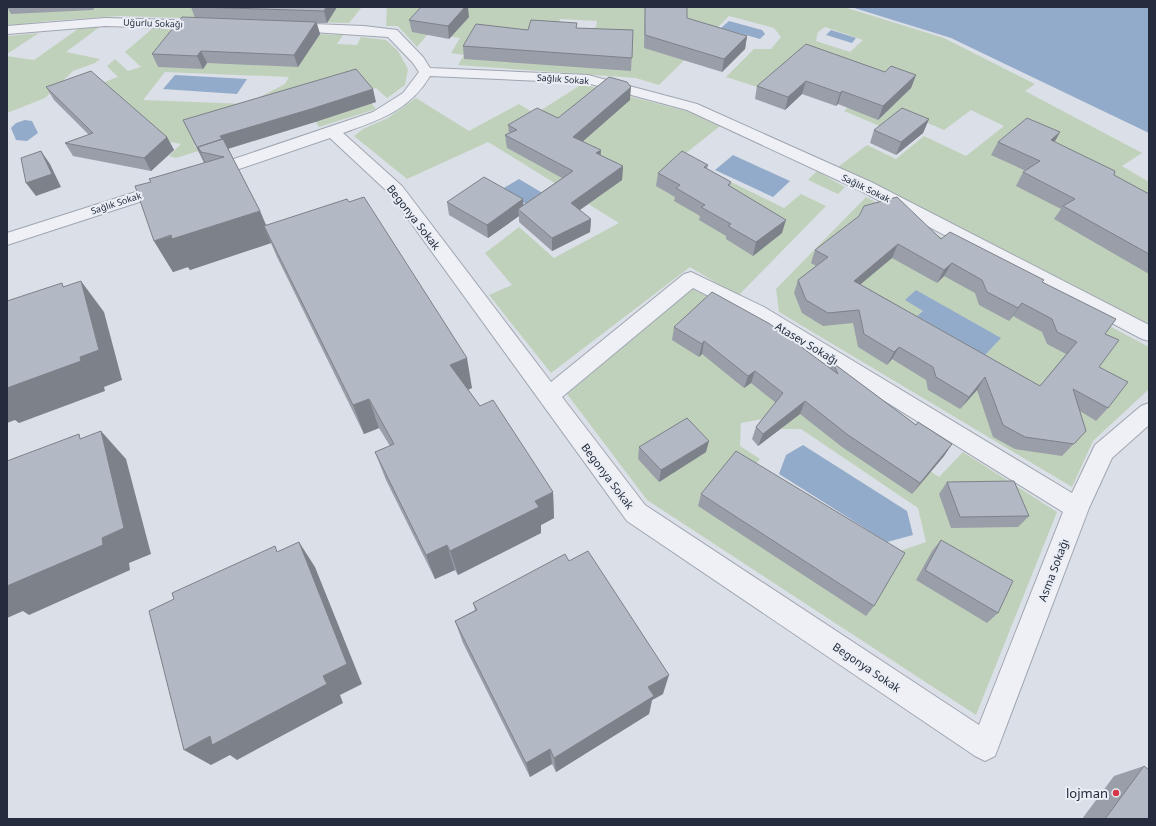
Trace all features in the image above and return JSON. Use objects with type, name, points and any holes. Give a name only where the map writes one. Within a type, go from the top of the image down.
[{"type":"street","name":"Uğurlu Sokağı","points":[[7,30],[105,22],[221,25]]},
{"type":"street","points":[[277,27],[364,30],[392,33],[418,60],[426,72]]},
{"type":"street","name":"Sağlık Sokak","points":[[7,239],[186,181],[378,115],[408,96],[426,72],[588,79],[692,107],[866,186],[1149,334]]},
{"type":"street","name":"Begonya Sokak","points":[[332,132],[396,190],[636,513],[985,746]]},
{"type":"street","name":"Atasev Sokağı","points":[[549,396],[691,279],[757,312],[1077,508]]},
{"type":"street","name":"Asma Sokağı","points":[[985,746],[1077,508],[1103,452],[1149,412]]},
{"type":"green space","points":[[7,7],[362,7],[349,23],[119,16],[48,21],[7,26]]},
{"type":"green space","points":[[387,7],[844,7],[944,38],[1035,84],[1025,91],[1142,153],[1122,166],[1149,182],[1149,328],[838,167],[867,145],[896,159],[924,136],[966,156],[1004,126],[971,110],[944,130],[902,112],[882,127],[844,111],[881,77],[764,89],[726,77],[754,49],[771,49],[781,37],[774,28],[729,16],[659,85],[636,78],[458,65],[464,55],[451,53],[460,38],[428,34],[417,47],[398,26],[386,26]],"holes":[[[560,19],[597,21],[597,22],[595,29],[558,27]],[[825,27],[863,40],[850,52],[816,41],[818,32]]]},
{"type":"green space","points":[[101,26],[66,52],[100,59],[95,63],[73,71],[45,98],[7,113],[7,56],[34,60],[78,29]]},
{"type":"green space","points":[[153,28],[343,35],[337,44],[357,45],[361,37],[386,40],[398,51],[408,69],[405,85],[387,98],[376,88],[359,93],[376,109],[319,127],[308,110],[194,145],[198,151],[176,158],[169,156],[181,144],[136,135],[99,84],[118,77],[107,66],[115,59],[128,71],[141,67],[125,52]],"holes":[[[165,72],[289,77],[285,84],[246,104],[143,100]]]},
{"type":"green space","points":[[39,33],[7,54],[7,36]]},
{"type":"green space","points":[[582,84],[690,112],[720,126],[685,154],[715,174],[784,208],[801,194],[826,206],[738,296],[690,267],[551,373],[489,295],[512,285],[485,253],[519,227],[554,258],[619,223],[488,142],[407,179],[354,136],[363,129],[388,118],[416,98],[469,131],[519,104],[535,114]]},
{"type":"green space","points":[[817,171],[845,187],[838,194],[808,180]]},
{"type":"green space","points":[[866,197],[1149,347],[1149,389],[1093,441],[1072,487],[779,312],[776,289]]},
{"type":"green space","points":[[692,289],[712,299],[699,312],[939,477],[963,452],[1057,512],[976,715],[647,500],[567,394]],"holes":[[[762,419],[780,429],[801,429],[918,508],[926,542],[888,555],[752,469],[760,459],[740,446],[741,423]]]},
{"type":"water","points":[[851,7],[1149,7],[1149,133],[951,38]]},
{"type":"water","points":[[729,21],[762,30],[765,34],[760,39],[721,28]]},
{"type":"water","points":[[831,30],[856,38],[852,43],[826,35]]},
{"type":"water","points":[[175,75],[247,79],[237,94],[163,89]]},
{"type":"water","points":[[25,120],[32,121],[38,133],[27,141],[16,140],[11,128],[16,123]]},
{"type":"water","points":[[733,155],[790,181],[773,197],[715,170]]},
{"type":"water","points":[[519,179],[551,198],[534,209],[502,189]]},
{"type":"water","points":[[916,290],[1001,338],[985,355],[917,316],[923,311],[905,300]]},
{"type":"water","points":[[803,445],[907,511],[913,535],[887,542],[779,474],[786,455]]},
{"type":"building","points":[[197,7],[326,7],[324,11]]},
{"type":"building","points":[[421,7],[465,7],[448,26],[409,20]]},
{"type":"building","points":[[645,7],[687,7],[687,18],[747,36],[724,59],[645,35]]},
{"type":"building","points":[[182,17],[316,22],[294,55],[201,51],[197,56],[152,54]]},
{"type":"building","points":[[531,20],[577,23],[576,28],[633,30],[632,58],[463,46],[476,24],[528,30]]},
{"type":"building","points":[[806,44],[885,72],[891,66],[916,75],[883,106],[842,91],[840,93],[806,81],[788,97],[757,86]]},
{"type":"building","points":[[356,69],[373,89],[220,136],[222,139],[198,147],[201,153],[183,120]]},
{"type":"building","points":[[91,71],[167,137],[144,158],[65,143],[93,133],[46,87]]},
{"type":"building","points":[[609,77],[627,82],[631,87],[573,137],[601,150],[596,153],[623,166],[571,203],[591,219],[552,238],[518,209],[573,171],[505,135],[517,130],[508,125],[537,108],[558,118]]},
{"type":"building","points":[[902,108],[929,119],[901,142],[874,130]]},
{"type":"building","points":[[1027,118],[1060,132],[1051,140],[1115,171],[1114,175],[1149,194],[1149,254],[1063,206],[1075,199],[1023,172],[1040,161],[998,142]]},
{"type":"building","points":[[223,139],[260,211],[172,239],[171,235],[154,241],[135,186],[151,182],[149,179],[224,157],[201,152],[198,147]]},
{"type":"building","points":[[41,151],[52,174],[26,183],[21,158]]},
{"type":"building","points":[[682,151],[708,165],[704,167],[731,182],[728,185],[786,220],[756,242],[728,226],[731,224],[701,207],[705,205],[676,188],[680,185],[658,173]]},
{"type":"building","points":[[484,177],[523,199],[487,225],[447,202]]},
{"type":"building","points":[[364,197],[467,358],[450,365],[480,406],[493,400],[553,492],[535,501],[539,507],[450,551],[447,545],[426,555],[375,452],[394,444],[369,399],[353,405],[264,226],[347,199],[349,202]]},
{"type":"building","points":[[897,197],[941,239],[950,232],[1044,280],[1042,282],[1116,319],[1105,334],[1119,340],[1099,367],[1128,382],[1108,408],[1073,389],[1086,431],[1074,444],[1025,437],[1003,425],[985,377],[969,397],[936,377],[933,367],[899,347],[894,352],[864,334],[859,310],[828,313],[806,300],[798,280],[828,257],[815,250],[859,216],[864,206]],"holes":[[[898,244],[944,270],[952,263],[982,280],[987,292],[1018,308],[1022,303],[1052,319],[1057,332],[1077,342],[1040,386],[854,281]]]},
{"type":"building","points":[[81,281],[99,350],[80,357],[81,361],[7,388],[7,301],[62,283],[63,287]]},
{"type":"building","points":[[712,292],[770,324],[838,374],[833,363],[916,425],[918,422],[952,444],[920,483],[848,435],[805,401],[763,434],[756,427],[783,393],[755,371],[748,376],[704,341],[702,344],[674,327]]},
{"type":"building","points":[[687,418],[709,441],[661,470],[639,447]]},
{"type":"building","points":[[101,431],[124,528],[102,538],[103,545],[7,586],[7,461],[79,434],[80,439]]},
{"type":"building","points":[[736,451],[905,553],[874,606],[701,494]]},
{"type":"building","points":[[1014,481],[1029,516],[960,517],[947,482]]},
{"type":"building","points":[[941,540],[1013,581],[998,613],[925,570]]},
{"type":"building","points":[[299,542],[347,664],[323,676],[327,684],[212,745],[210,736],[184,750],[149,611],[174,599],[172,593],[275,546],[277,552]]},
{"type":"building","points":[[588,551],[669,675],[648,687],[654,696],[554,758],[550,749],[526,763],[455,621],[477,610],[473,603],[565,554],[569,561]]},
{"type":"building","points":[[1144,766],[1149,770],[1149,819],[1105,819]]},
{"type":"place","name":"lojman","points":[[1116,793]]}]
